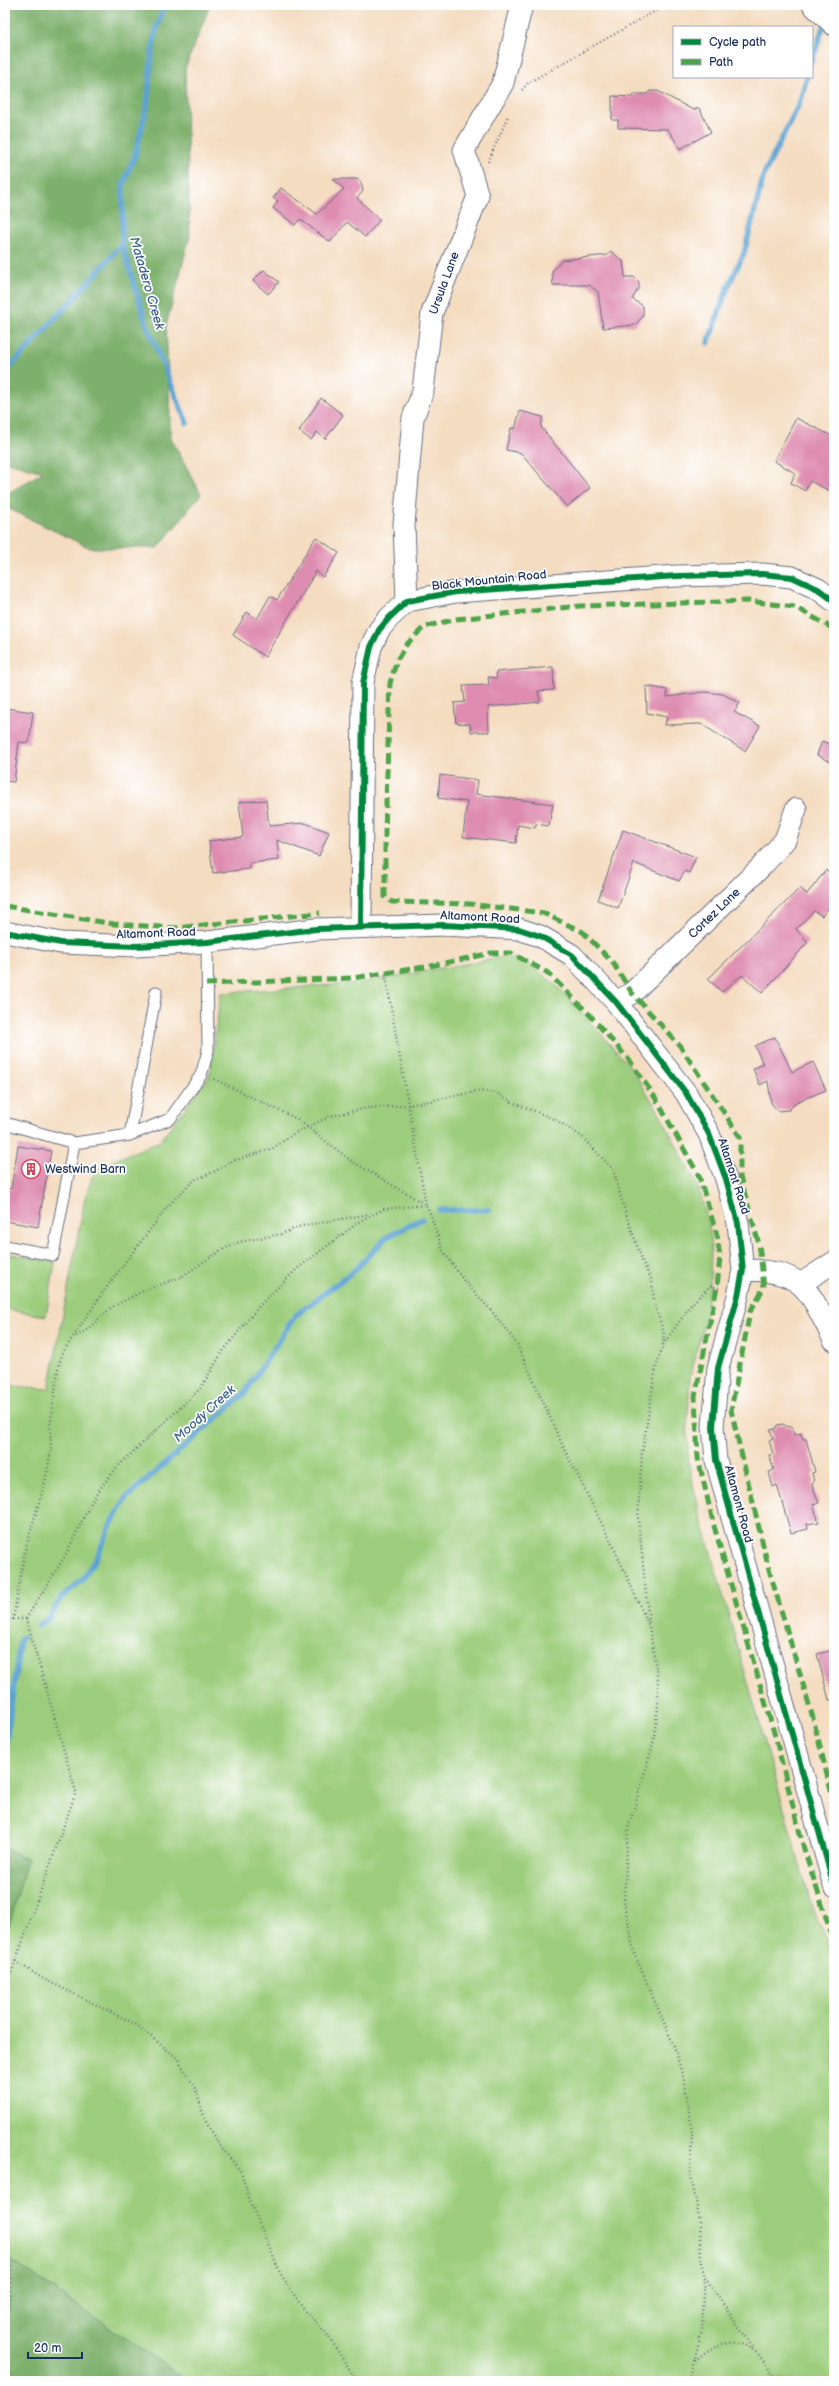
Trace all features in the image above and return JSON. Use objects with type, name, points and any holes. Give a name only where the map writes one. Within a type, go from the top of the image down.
[{"type":"street","name":"Ursula Lane","points":[[407,601],[404,525],[414,418],[422,391],[432,313],[477,199],[476,190],[464,150],[503,83],[522,5]]},
{"type":"street","points":[[813,5],[834,25]]},
{"type":"street","name":"Black Mountain Road","points":[[407,601],[456,592],[590,581],[677,576],[762,574],[792,577],[818,589],[834,601]]},
{"type":"street","points":[[362,926],[363,684],[371,647],[379,630],[407,601]]},
{"type":"street","name":"Cortez Lane","points":[[616,1002],[632,994],[762,866],[785,840],[796,810]]},
{"type":"street","name":"Altamont Road","points":[[5,932],[61,943],[136,946],[207,942],[316,929],[362,926],[444,925],[519,929],[540,936],[572,955],[616,1002],[686,1093],[708,1134],[726,1179],[738,1223],[743,1270],[738,1296],[718,1368],[713,1427],[716,1460],[834,1886]]},
{"type":"street","points":[[802,1283],[834,1262]]},
{"type":"street","points":[[743,1270],[781,1273],[802,1283],[818,1309],[834,1340]]},
{"type":"lane","points":[[5,1123],[74,1143],[130,1135],[170,1119],[201,1075],[208,1051],[207,942]]},
{"type":"lane","points":[[130,1135],[156,992]]},
{"type":"lane","points":[[5,1246],[53,1255],[74,1143]]},
{"type":"path","points":[[521,92],[528,83],[666,5]]},
{"type":"path","points":[[476,190],[509,114]]},
{"type":"path","points":[[385,973],[426,1205],[443,1251],[465,1282],[490,1309],[517,1344],[560,1440],[613,1546],[649,1626]]},
{"type":"path","points":[[201,1075],[209,1076],[297,1119],[350,1160],[426,1205]]},
{"type":"path","points":[[13,1620],[25,1550],[45,1482],[51,1451],[50,1425],[59,1364],[64,1352],[103,1292],[164,1212],[194,1180],[216,1171],[229,1162],[272,1149],[293,1134],[331,1116],[346,1112],[409,1105],[479,1091],[497,1093],[512,1102],[556,1120],[581,1136],[614,1169],[623,1205],[643,1262],[652,1281],[654,1301],[664,1334],[663,1345],[656,1368],[642,1453],[638,1516],[649,1626],[657,1674],[658,1706],[653,1744],[628,1829],[624,1901],[634,1953],[674,2046],[685,2084],[692,2134],[690,2171],[700,2222],[701,2262],[705,2277],[702,2330],[689,2381]]},
{"type":"path","points":[[5,2004],[7,1985],[76,1792],[26,1619],[65,1556],[95,1495],[116,1467],[200,1389],[223,1351],[260,1305],[298,1269],[360,1221],[384,1209],[426,1205]]},
{"type":"path","points":[[75,1336],[86,1331],[112,1307],[141,1292],[181,1277],[220,1251],[238,1242],[281,1234],[301,1226],[332,1222],[374,1213]]},
{"type":"path","points":[[663,1345],[690,1306],[710,1286],[717,1287],[738,1296]]},
{"type":"path","points":[[5,1619],[26,1619]]},
{"type":"path","points":[[16,1961],[42,1978],[137,2025],[178,2059],[196,2090],[205,2120],[221,2146],[241,2172],[250,2201],[280,2273],[304,2310],[326,2333],[358,2381]]},
{"type":"path","points":[[5,2150],[11,2267],[5,2365]]},
{"type":"path","points":[[705,2277],[754,2350],[768,2364],[775,2381]]},
{"type":"path","points":[[695,2361],[705,2350],[718,2343],[732,2342],[754,2350]]},
{"type":"green space","points":[[5,5],[210,5],[185,69],[190,236],[166,326],[171,438],[201,494],[158,548],[90,548],[5,507],[5,495],[43,472],[5,461]]},
{"type":"green space","points":[[504,957],[525,961],[555,984],[629,1065],[659,1112],[699,1189],[709,1224],[711,1250],[710,1286],[706,1316],[690,1377],[687,1432],[689,1466],[700,1515],[814,1914],[834,1954],[834,2381],[188,2381],[5,2256],[5,1941],[27,1859],[5,1848],[5,1385],[49,1389],[85,1198],[95,1170],[103,1165],[160,1141],[209,1077],[221,993],[360,983]]},
{"type":"green space","points":[[5,1253],[55,1262],[46,1316],[5,1309]]},
{"type":"green space","points":[[5,1848],[27,1859],[5,1941]]},
{"type":"green space","points":[[5,2256],[188,2381],[5,2381]]},
{"type":"building","points":[[650,91],[658,91],[693,110],[699,108],[711,132],[680,149],[668,129],[618,128],[618,120],[612,120],[612,96],[633,97],[633,94],[647,94]]},
{"type":"building","points":[[333,179],[357,179],[361,182],[363,191],[357,198],[380,220],[365,237],[347,222],[330,242],[300,219],[295,225],[273,208],[278,201],[273,198],[281,188],[317,214],[344,189]]},
{"type":"building","points":[[611,251],[623,261],[625,277],[634,277],[639,282],[639,288],[632,299],[643,306],[643,316],[635,325],[603,328],[598,292],[589,285],[553,285],[552,271],[562,260],[608,255]]},
{"type":"building","points":[[264,270],[279,282],[268,294],[253,281]]},
{"type":"building","points":[[321,398],[343,415],[325,439],[317,432],[311,440],[299,431]]},
{"type":"building","points":[[520,411],[543,417],[541,427],[590,488],[567,507],[521,453],[506,450],[511,428],[515,429]]},
{"type":"building","points":[[796,418],[834,437],[834,493],[810,481],[805,491],[791,483],[795,473],[774,461]]},
{"type":"building","points":[[316,537],[339,553],[323,577],[316,571],[265,657],[233,635],[247,612],[257,619],[270,596],[277,600]]},
{"type":"building","points":[[553,667],[554,690],[538,691],[540,702],[488,707],[489,732],[471,732],[470,724],[456,723],[454,703],[465,702],[463,686],[489,685],[488,677],[497,678],[496,672]]},
{"type":"building","points":[[646,686],[667,690],[667,697],[704,692],[723,694],[740,703],[734,712],[760,726],[745,751],[701,724],[665,725],[667,717],[647,713]]},
{"type":"building","points":[[5,708],[33,712],[29,743],[19,742],[14,782],[5,781]]},
{"type":"building","points":[[822,741],[834,746],[834,764],[817,755]]},
{"type":"building","points":[[440,775],[478,780],[476,794],[553,804],[549,826],[536,824],[535,828],[518,825],[516,843],[463,837],[467,802],[438,798]]},
{"type":"building","points":[[266,800],[269,826],[305,823],[329,832],[319,856],[277,840],[279,860],[250,863],[250,869],[213,873],[209,841],[243,837],[239,802]]},
{"type":"building","points":[[623,830],[696,857],[689,873],[685,871],[679,881],[634,863],[618,908],[598,900]]},
{"type":"building","points":[[826,870],[834,878],[834,901],[822,916],[814,911],[796,929],[808,942],[762,993],[742,975],[722,992],[708,979],[800,888],[807,894]]},
{"type":"building","points":[[775,1037],[792,1072],[813,1062],[826,1090],[796,1102],[789,1110],[778,1111],[771,1103],[768,1081],[760,1085],[753,1069],[763,1064],[755,1046]]},
{"type":"building","name":"Westwind Barn","points":[[18,1146],[51,1151],[38,1227],[5,1221],[5,1188],[11,1189]]},
{"type":"building","points":[[783,1424],[788,1427],[792,1426],[794,1435],[801,1433],[803,1439],[806,1439],[815,1472],[812,1473],[814,1482],[812,1484],[819,1503],[813,1505],[819,1522],[807,1524],[808,1529],[791,1533],[777,1485],[773,1487],[769,1472],[774,1470],[769,1455],[773,1454],[769,1440],[773,1438],[770,1430],[775,1429],[777,1425]]},
{"type":"building","points":[[834,1650],[834,1699],[829,1700],[817,1654]]},
{"type":"waterway","name":"Matadero Creek","points":[[165,5],[156,30],[152,52],[147,106],[135,155],[123,185],[122,244],[146,323],[187,423]]},
{"type":"waterway","points":[[813,58],[825,21]]},
{"type":"waterway","points":[[708,343],[727,289],[744,253],[764,174],[799,104],[807,78]]},
{"type":"waterway","points":[[5,373],[122,244]]},
{"type":"waterway","name":"Moody Creek","points":[[439,1210],[489,1210]]},
{"type":"waterway","name":"Moody Creek","points":[[38,1626],[49,1618],[61,1598],[82,1580],[98,1555],[110,1526],[127,1497],[245,1393],[295,1316],[356,1269],[387,1237],[422,1219]]},
{"type":"waterway","name":"Moody Creek","points":[[5,1750],[20,1640],[23,1637]]},
{"type":"marked path","points":[[834,629],[795,607],[750,601],[580,606],[456,619],[424,627],[406,645],[397,660],[390,683],[385,833],[385,897],[392,902],[470,904],[543,913],[583,932],[613,963],[632,993],[680,1046],[740,1137],[740,1177],[759,1244],[764,1287],[750,1312],[731,1410],[768,1566],[813,1718],[834,1803]]},
{"type":"marked path","points":[[5,906],[114,924],[175,928],[320,913]]},
{"type":"marked path","points":[[206,984],[352,978],[431,966],[491,953],[511,953],[548,973],[588,1013],[630,1061],[656,1099],[699,1176],[717,1235],[720,1257],[717,1287],[695,1397],[698,1458],[714,1526],[775,1736],[804,1849],[834,1942]]},
{"type":"cycle path","points":[[361,926],[363,683],[371,647],[379,630],[407,601],[456,592],[677,576],[762,574],[792,577],[818,589],[834,601]]},
{"type":"cycle path","points":[[5,932],[61,943],[136,946],[207,942],[316,929],[444,925],[519,929],[540,936],[572,955],[616,1002],[686,1093],[709,1134],[726,1179],[738,1223],[743,1270],[738,1296],[718,1368],[713,1427],[716,1460],[834,1886]]},
{"type":"place","name":"Westwind Barn","points":[[31,1169]]}]
